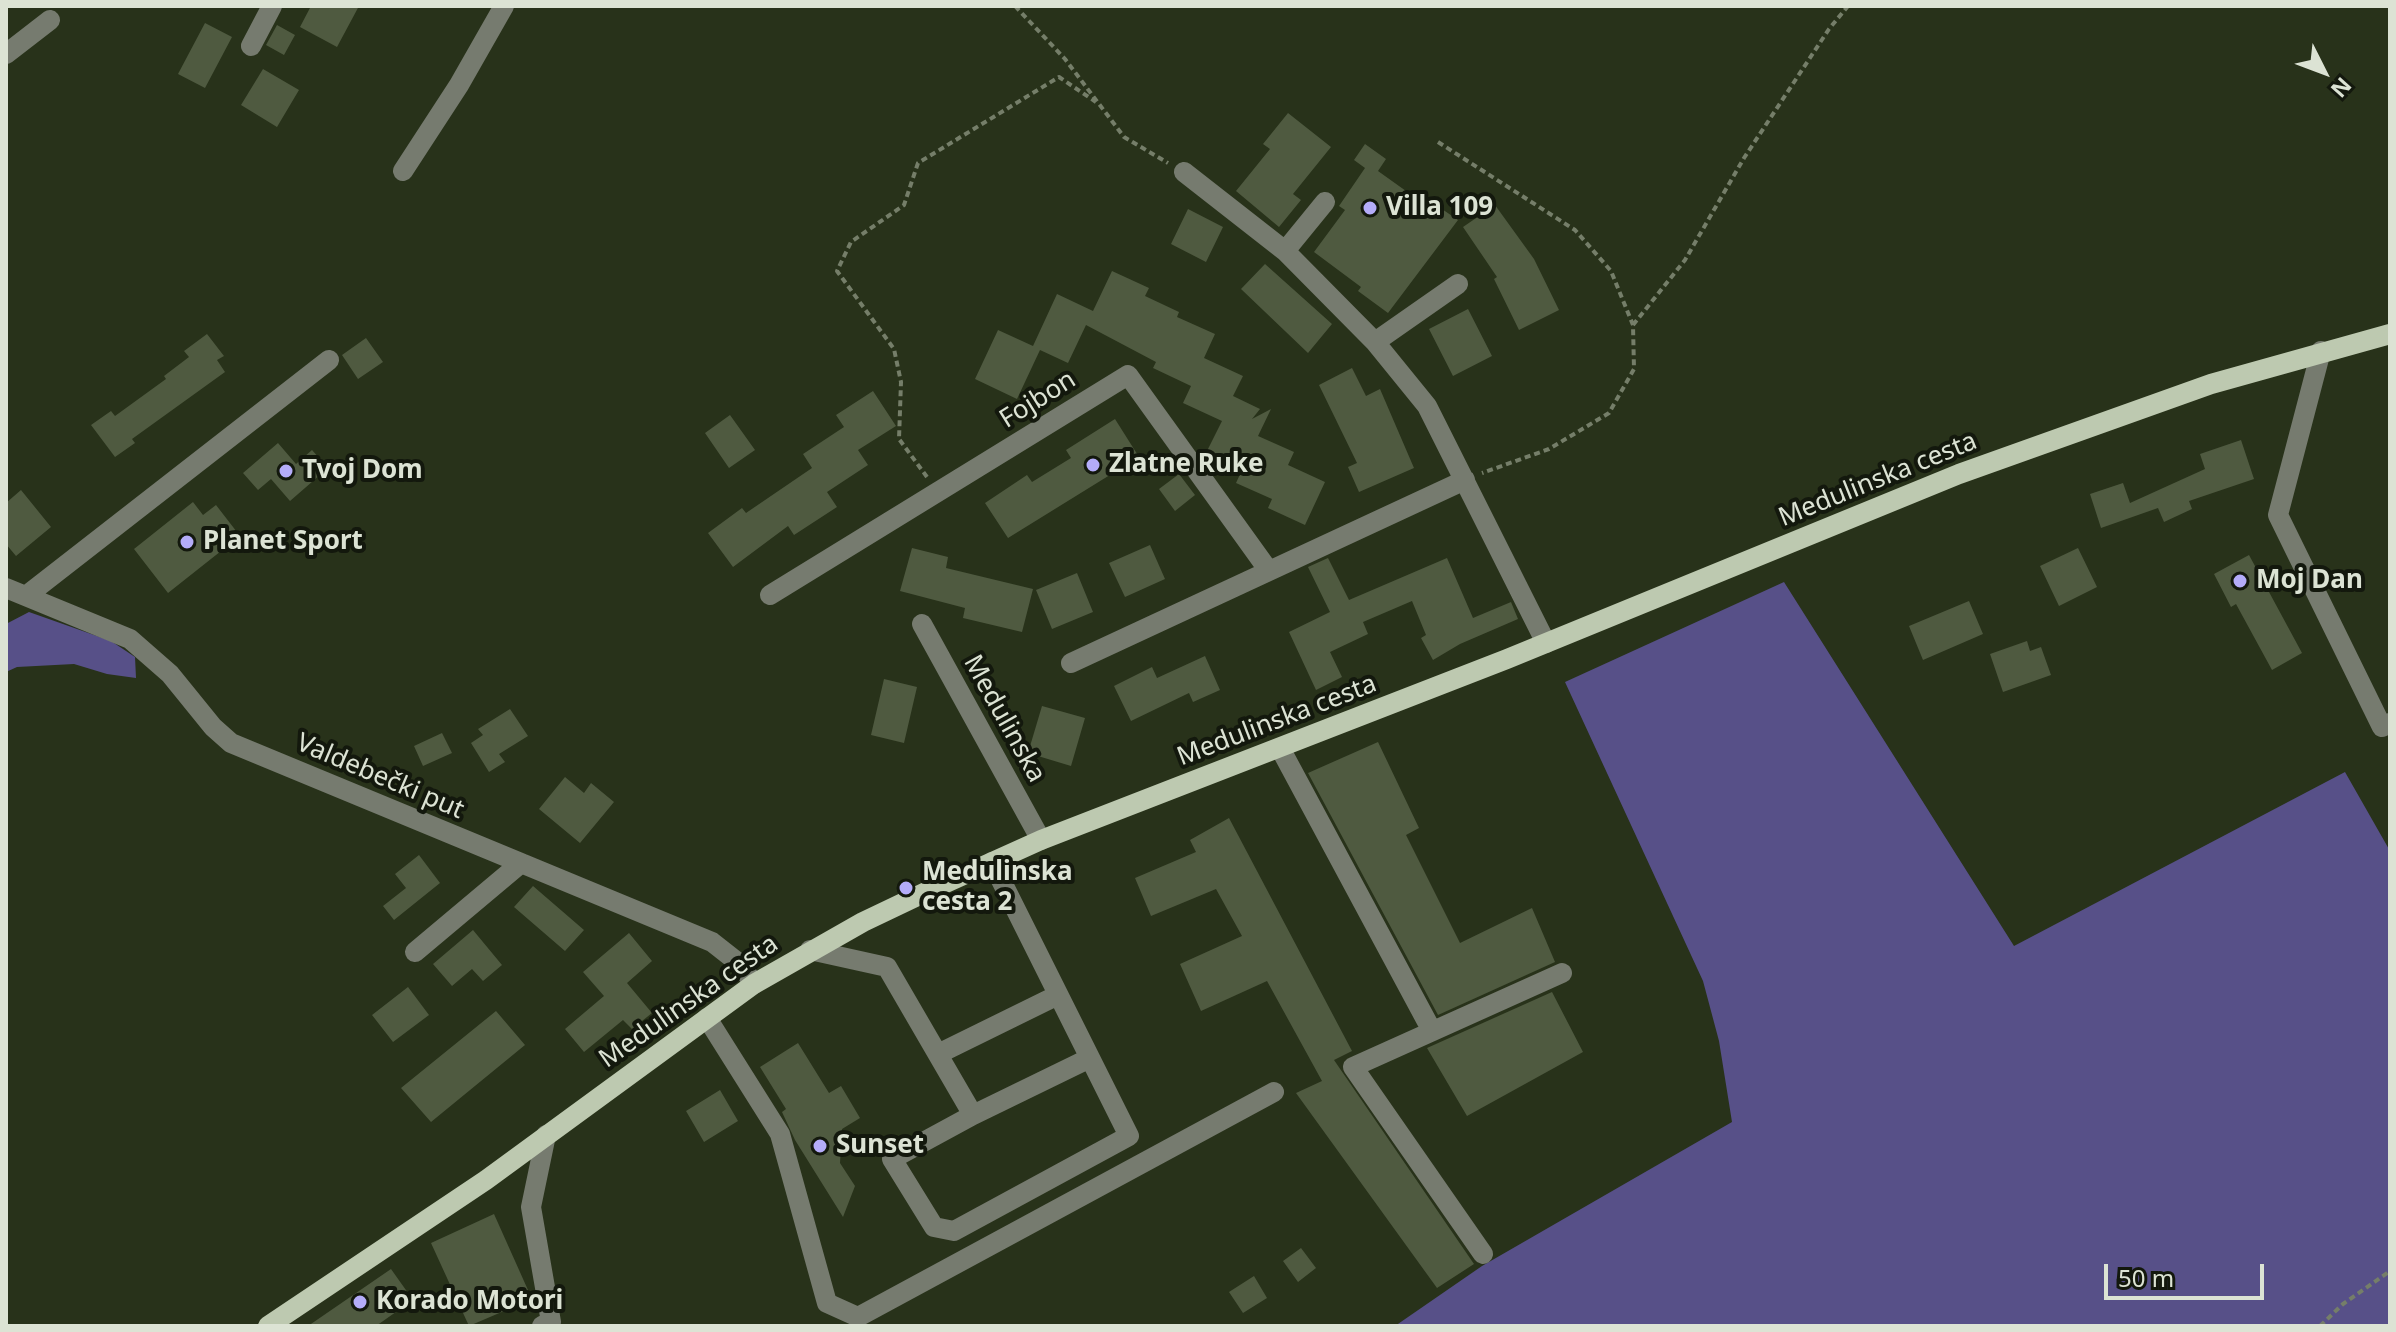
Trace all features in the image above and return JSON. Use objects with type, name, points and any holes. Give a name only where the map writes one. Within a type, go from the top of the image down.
[{"type":"main road","name":"Medulinska cesta","points":[[268,1326],[546,1135],[754,984],[810,950],[992,862],[1041,840],[1546,643],[1959,474],[2086,426],[2321,351],[2390,334]]},
{"type":"street","points":[[251,46],[272,6]]},
{"type":"street","points":[[403,171],[459,85],[504,6]]},
{"type":"street","points":[[6,54],[50,20]]},
{"type":"street","points":[[1184,172],[1285,251],[1375,342],[1427,406],[1546,643]]},
{"type":"street","points":[[1285,251],[1325,202]]},
{"type":"street","points":[[1375,342],[1458,284]]},
{"type":"street","points":[[2321,351],[2278,515],[2386,725]]},
{"type":"street","points":[[26,596],[329,360]]},
{"type":"street","name":"Fojbon","points":[[770,595],[1128,375],[1269,571]]},
{"type":"street","points":[[1071,663],[1465,480]]},
{"type":"street","name":"Valdebečki put","points":[[6,588],[130,639],[170,674],[213,727],[231,743],[712,942],[740,964],[754,984]]},
{"type":"street","name":"Medulinska","points":[[922,624],[1041,840]]},
{"type":"street","points":[[1280,748],[1432,1031]]},
{"type":"street","points":[[992,862],[1058,995],[1090,1058],[1129,1136],[954,1231],[934,1227],[892,1159],[1090,1058]]},
{"type":"street","points":[[415,952],[521,863]]},
{"type":"street","points":[[810,950],[887,967],[973,1115]]},
{"type":"street","points":[[1483,1254],[1353,1067],[1562,973]]},
{"type":"street","points":[[938,1054],[1058,995]]},
{"type":"street","points":[[707,1018],[780,1134],[827,1303],[858,1317],[1274,1092]]},
{"type":"street","points":[[542,1326],[551,1322],[531,1207],[546,1135]]},
{"type":"path","points":[[1015,6],[1065,59],[1124,137],[1184,172]]},
{"type":"path","points":[[1633,325],[1685,260],[1744,158],[1848,6]]},
{"type":"path","points":[[938,492],[899,439],[901,382],[894,349],[837,271],[851,242],[904,205],[918,163],[1059,77],[1096,102]]},
{"type":"path","points":[[1438,142],[1575,230],[1611,271],[1633,325],[1634,369],[1609,413],[1549,449],[1465,480]]},
{"type":"path","points":[[2320,1326],[2343,1304],[2390,1271]]},
{"type":"shaded area","points":[[1784,582],[2014,946],[2345,772],[2390,851],[2390,1326],[1395,1326],[1482,1266],[1732,1122],[1719,1041],[1703,981],[1565,682]]},
{"type":"shaded area","points":[[29,612],[111,641],[135,657],[136,678],[107,674],[74,664],[17,667],[6,672],[6,624]]},
{"type":"building","points":[[311,6],[359,6],[337,47],[300,27]]},
{"type":"building","points":[[205,23],[232,37],[205,88],[178,74]]},
{"type":"building","points":[[277,25],[295,35],[284,55],[266,45]]},
{"type":"building","points":[[263,69],[299,90],[277,127],[241,105]]},
{"type":"building","points":[[1288,113],[1331,147],[1293,194],[1301,200],[1279,227],[1236,191],[1270,149],[1263,144]]},
{"type":"building","points":[[1365,144],[1386,159],[1378,171],[1420,201],[1423,196],[1458,220],[1388,313],[1358,291],[1361,287],[1314,252],[1345,210],[1339,206],[1365,168],[1354,160]]},
{"type":"building","points":[[1495,205],[1534,259],[1559,310],[1519,330],[1494,279],[1497,277],[1463,227]]},
{"type":"building","points":[[1188,209],[1223,227],[1206,262],[1171,244]]},
{"type":"building","points":[[1265,264],[1332,324],[1308,353],[1241,289]]},
{"type":"building","points":[[1112,271],[1149,288],[1145,296],[1179,312],[1177,317],[1215,334],[1204,358],[1243,376],[1233,396],[1260,409],[1252,419],[1271,409],[1258,436],[1294,452],[1288,465],[1325,482],[1305,525],[1268,508],[1272,499],[1236,483],[1242,470],[1206,453],[1222,421],[1183,403],[1191,386],[1153,368],[1156,362],[1086,325],[1068,363],[1040,350],[1017,399],[975,379],[998,330],[1033,346],[1057,294],[1093,311]]},
{"type":"building","points":[[1468,309],[1492,356],[1453,376],[1429,329]]},
{"type":"building","points":[[207,334],[224,356],[217,360],[225,372],[132,439],[135,443],[115,457],[91,425],[111,411],[115,416],[166,379],[164,376],[189,357],[184,351]]},
{"type":"building","points":[[366,338],[383,362],[358,379],[342,355]]},
{"type":"building","points":[[1352,368],[1366,396],[1380,389],[1414,468],[1359,492],[1348,467],[1357,463],[1319,385]]},
{"type":"building","points":[[873,391],[896,426],[858,450],[868,465],[827,492],[837,507],[794,535],[788,526],[733,567],[708,533],[742,508],[746,513],[812,468],[803,454],[844,427],[836,415]]},
{"type":"building","points":[[730,415],[755,450],[729,468],[705,433]]},
{"type":"building","points":[[1115,419],[1139,457],[1008,538],[985,503],[1027,475],[1032,482],[1071,458],[1066,450]]},
{"type":"building","points":[[2241,440],[2254,479],[2189,501],[2192,509],[2164,522],[2158,508],[2101,528],[2090,494],[2123,483],[2130,503],[2205,469],[2200,454]]},
{"type":"building","name":"Tvoj Dom","points":[[278,443],[296,464],[312,450],[328,468],[290,501],[271,479],[258,490],[243,473]]},
{"type":"building","points":[[1179,474],[1195,495],[1175,511],[1159,489]]},
{"type":"building","points":[[21,490],[51,527],[16,556],[6,544],[6,503]]},
{"type":"building","name":"Planet Sport","points":[[193,502],[203,515],[216,505],[240,536],[168,593],[134,549]]},
{"type":"building","points":[[1150,545],[1165,579],[1125,597],[1109,563]]},
{"type":"building","points":[[912,548],[948,557],[946,568],[1033,589],[1022,632],[963,618],[965,608],[900,591]]},
{"type":"building","points":[[2078,548],[2097,587],[2059,606],[2040,566]]},
{"type":"building","points":[[2249,555],[2302,653],[2272,670],[2236,604],[2231,607],[2214,574]]},
{"type":"building","points":[[1328,558],[1349,600],[1447,558],[1473,618],[1511,602],[1518,619],[1460,644],[1433,660],[1421,638],[1426,635],[1412,601],[1363,622],[1368,634],[1330,652],[1342,677],[1316,690],[1289,632],[1330,612],[1308,567]]},
{"type":"building","points":[[1077,573],[1093,612],[1052,629],[1036,590]]},
{"type":"building","points":[[1969,601],[1983,634],[1923,660],[1909,626]]},
{"type":"building","points":[[2027,641],[2030,651],[2041,647],[2051,675],[2003,692],[1990,654]]},
{"type":"building","points":[[1205,656],[1220,690],[1193,702],[1189,693],[1131,721],[1114,686],[1152,667],[1157,678]]},
{"type":"building","points":[[884,679],[917,687],[904,743],[871,735]]},
{"type":"building","points":[[1042,706],[1085,718],[1071,766],[1028,753]]},
{"type":"building","points":[[510,709],[528,736],[499,754],[505,762],[489,772],[471,743],[483,735],[478,729]]},
{"type":"building","points":[[442,733],[452,753],[423,766],[414,746]]},
{"type":"building","points":[[1378,742],[1419,828],[1406,835],[1460,943],[1532,908],[1555,962],[1438,1015],[1308,773]]},
{"type":"building","points":[[565,777],[584,793],[591,783],[614,802],[580,843],[539,809]]},
{"type":"building","points":[[1229,818],[1352,1051],[1334,1060],[1474,1264],[1437,1288],[1296,1093],[1322,1081],[1267,981],[1201,1011],[1180,964],[1242,936],[1216,889],[1151,916],[1135,878],[1196,852],[1190,840]]},
{"type":"building","points":[[419,855],[440,883],[394,920],[383,906],[406,888],[395,874]]},
{"type":"building","points":[[533,886],[584,930],[565,951],[514,907]]},
{"type":"building","points":[[473,930],[502,965],[483,981],[472,969],[452,986],[433,964]]},
{"type":"building","points":[[629,933],[652,961],[627,983],[652,1013],[632,1029],[623,1020],[584,1052],[565,1029],[604,996],[583,972]]},
{"type":"building","points":[[408,987],[429,1015],[393,1042],[372,1015]]},
{"type":"building","points":[[1552,992],[1583,1052],[1467,1116],[1427,1048]]},
{"type":"building","points":[[496,1011],[525,1045],[431,1122],[401,1088]]},
{"type":"building","name":"Sunset","points":[[798,1043],[829,1093],[841,1086],[860,1118],[842,1129],[840,1163],[855,1186],[843,1217],[795,1140],[782,1112],[786,1109],[760,1067]]},
{"type":"building","points":[[720,1090],[738,1121],[704,1142],[686,1111]]},
{"type":"building","points":[[494,1214],[532,1299],[469,1326],[431,1243]]},
{"type":"building","points":[[1301,1248],[1316,1268],[1298,1282],[1283,1261]]},
{"type":"building","points":[[391,1269],[413,1300],[376,1326],[308,1326]]},
{"type":"building","points":[[1254,1276],[1267,1298],[1243,1313],[1229,1292]]},
{"type":"place","name":"Villa 109","points":[[1370,208]]},
{"type":"place","name":"Zlatne Ruke","points":[[1093,465]]},
{"type":"place","name":"Tvoj Dom","points":[[286,471]]},
{"type":"place","name":"Planet Sport","points":[[187,542]]},
{"type":"place","name":"Moj Dan","points":[[2240,581]]},
{"type":"place","name":"Medulinska cesta 2","points":[[906,888]]},
{"type":"place","name":"Sunset","points":[[820,1146]]},
{"type":"place","name":"Korado Motori","points":[[360,1302]]}]
